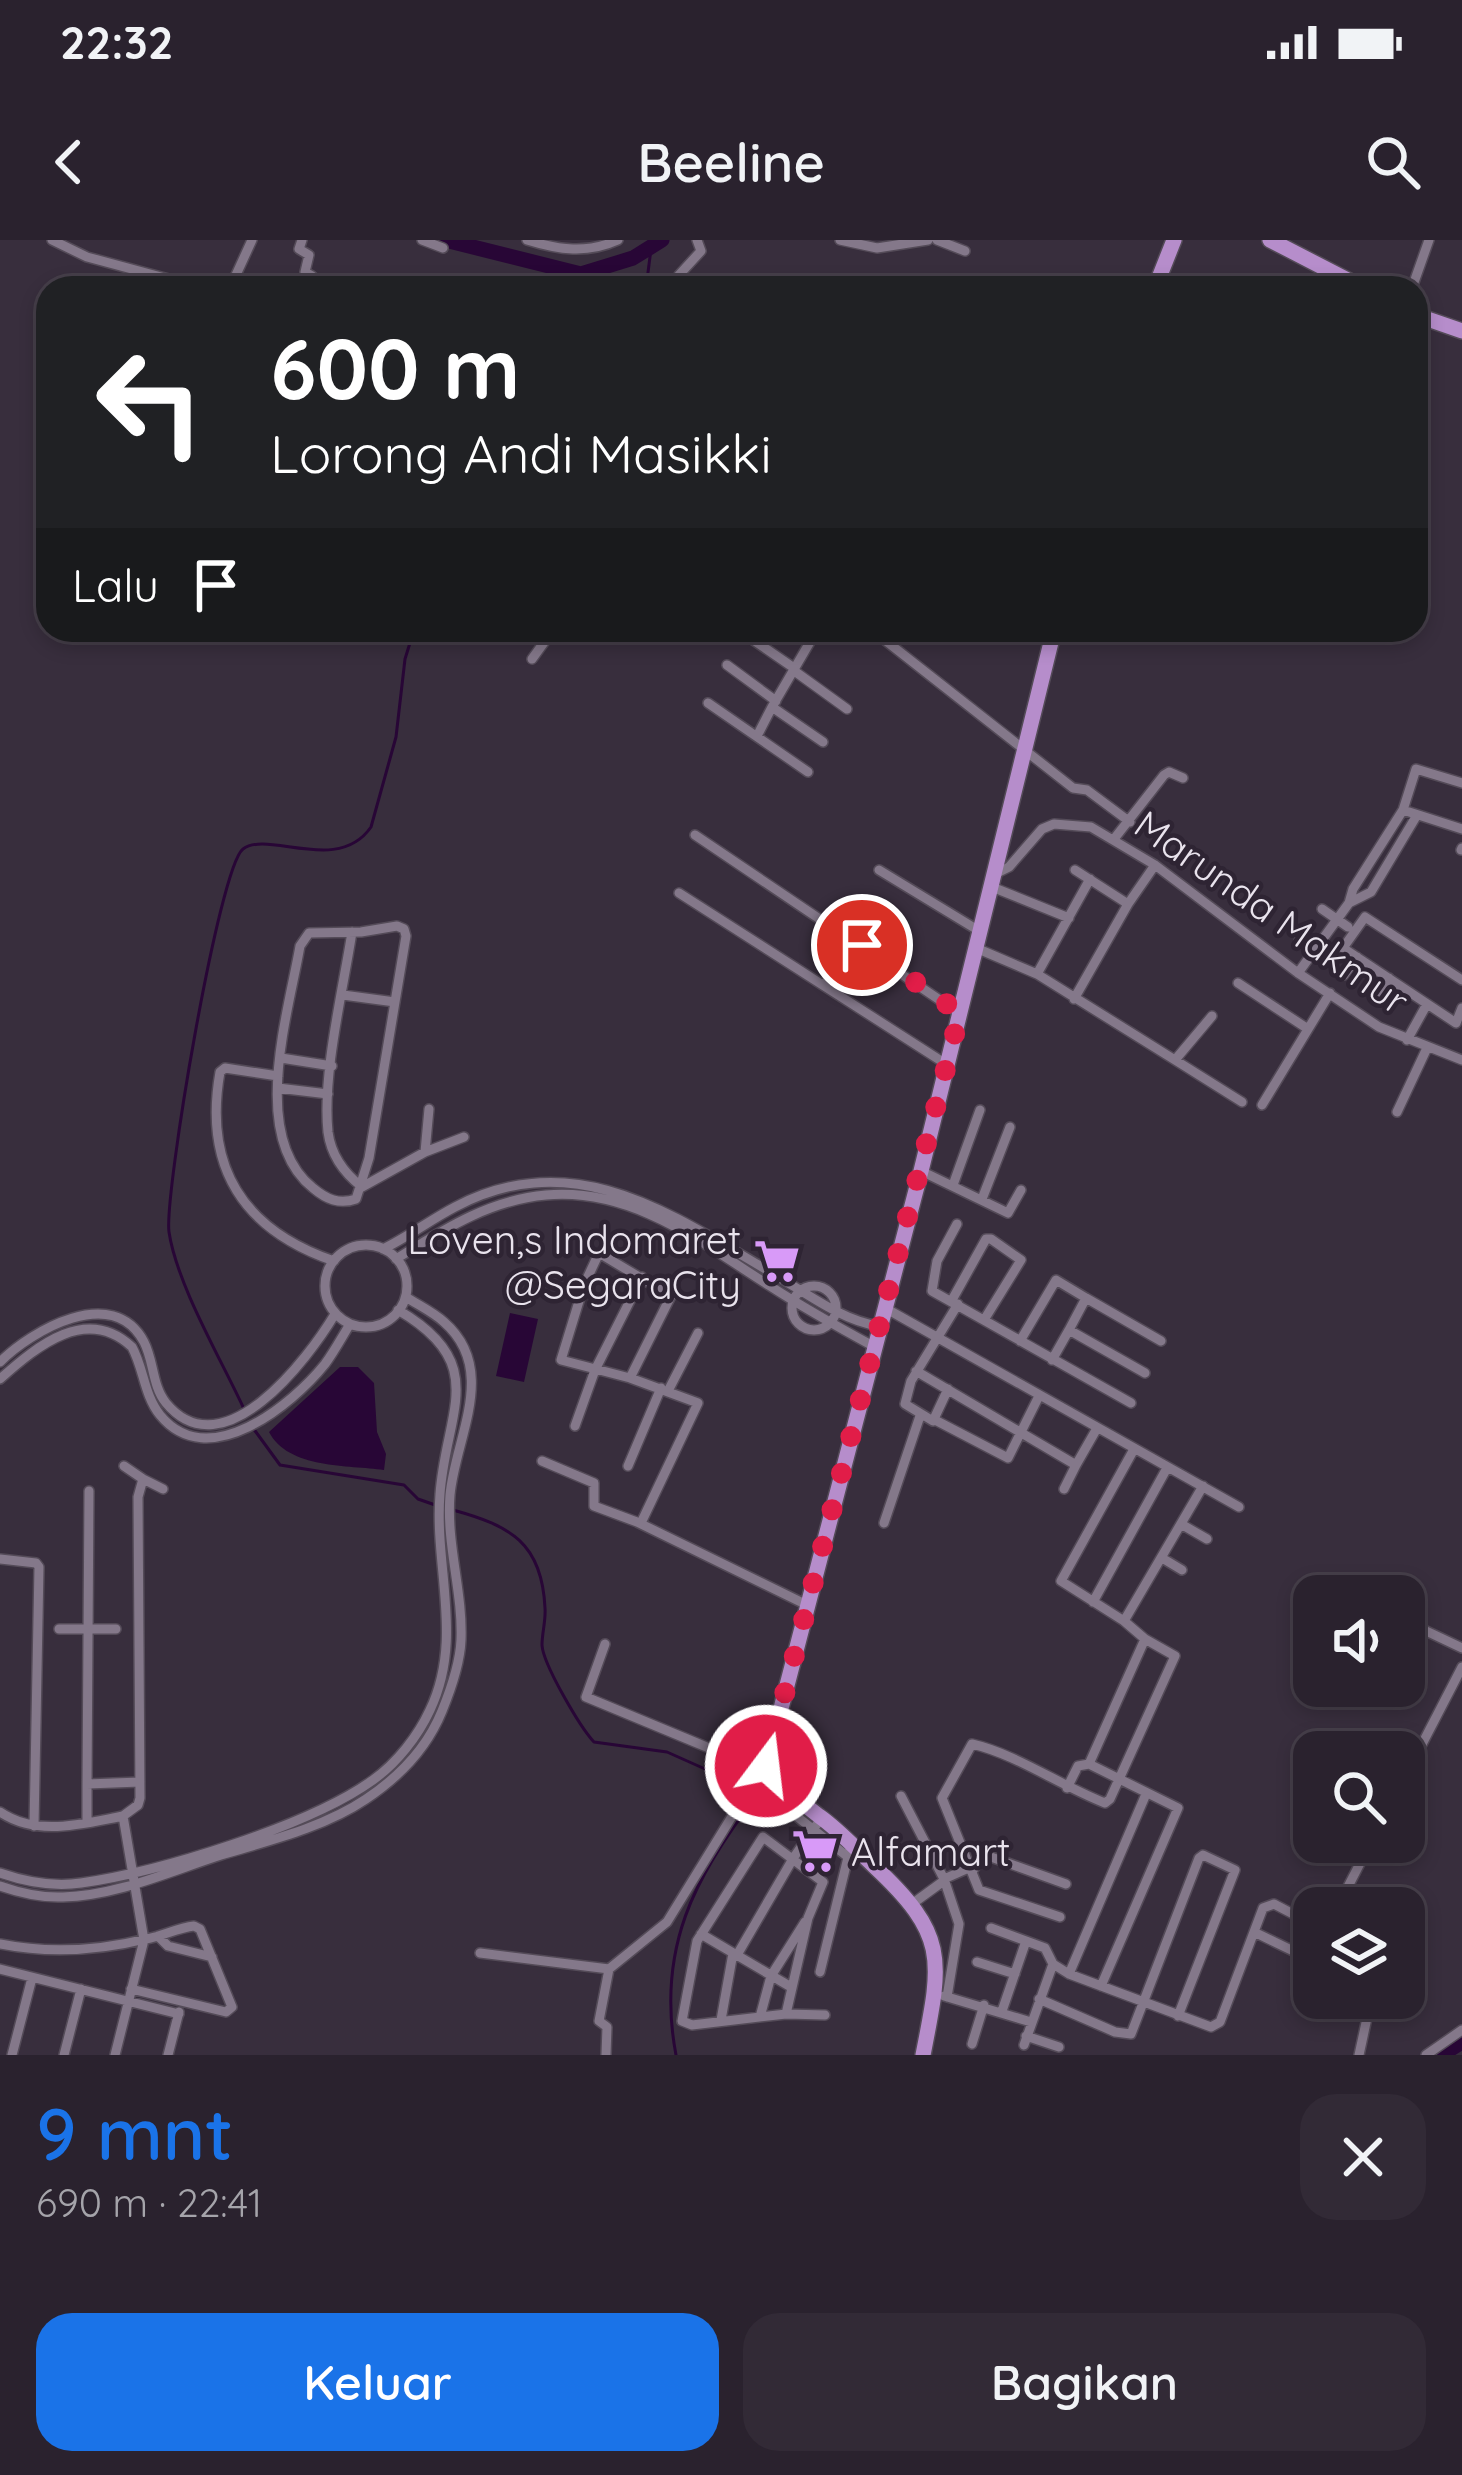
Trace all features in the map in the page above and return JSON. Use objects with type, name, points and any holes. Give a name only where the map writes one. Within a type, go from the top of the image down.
[{"type":"main road","points":[[1160,276],[1174,240]]},
{"type":"main road","points":[[1270,240],[1340,276]]},
{"type":"main road","points":[[1428,319],[1462,331]]},
{"type":"main road","points":[[923,2055],[940,1996],[929,1928],[912,1904],[783,1789],[759,1775],[921,1171],[1051,642]]},
{"type":"street","points":[[52,240],[88,257],[158,276]]},
{"type":"street","points":[[236,276],[252,240]]},
{"type":"street","points":[[302,240],[299,249],[309,255],[305,272],[313,276]]},
{"type":"street","points":[[422,240],[443,248]]},
{"type":"street","points":[[527,240],[570,250],[594,249],[618,240]]},
{"type":"street","points":[[680,276],[701,251],[698,240]]},
{"type":"street","points":[[840,240],[891,248],[928,240]]},
{"type":"street","points":[[938,240],[965,251]]},
{"type":"street","points":[[1416,276],[1429,240]]},
{"type":"street","points":[[532,659],[544,642]]},
{"type":"street","points":[[756,642],[847,709]]},
{"type":"street","points":[[757,736],[808,642]]},
{"type":"street","points":[[888,642],[1073,788],[1087,790],[1130,822]]},
{"type":"street","points":[[727,665],[823,742]]},
{"type":"street","points":[[708,703],[808,772]]},
{"type":"street","points":[[1298,973],[1349,903],[1403,810],[1416,769],[1462,783]]},
{"type":"street","points":[[1114,839],[1164,775],[1169,772],[1183,778]]},
{"type":"street","points":[[1403,810],[1462,830]]},
{"type":"street","points":[[1349,903],[1371,892],[1417,815]]},
{"type":"street","name":"Marunda Makmur","points":[[993,880],[1032,838],[1054,824],[1091,826],[1155,865],[1378,1027],[1462,1060]]},
{"type":"street","points":[[695,835],[960,1013]]},
{"type":"street","points":[[1074,999],[1155,865]]},
{"type":"street","points":[[880,870],[979,940],[1242,1102]]},
{"type":"street","points":[[1075,870],[1128,904]]},
{"type":"street","points":[[1036,974],[1090,879]]},
{"type":"street","points":[[993,880],[1069,918]]},
{"type":"street","points":[[679,893],[946,1064]]},
{"type":"street","points":[[1322,908],[1348,927]]},
{"type":"street","points":[[1462,980],[1365,917],[1343,948],[1456,1023],[1462,1008]]},
{"type":"street","points":[[404,929],[395,1002],[362,1187],[356,1199],[339,1202],[324,1197],[294,1173],[282,1143],[278,1082],[303,937],[404,929]]},
{"type":"street","points":[[352,932],[328,1094],[328,1135],[343,1172],[362,1187]]},
{"type":"street","points":[[824,985],[855,940]]},
{"type":"street","points":[[1299,941],[1326,959]]},
{"type":"street","points":[[1344,976],[1357,957]]},
{"type":"street","points":[[1377,998],[1389,978]]},
{"type":"street","points":[[1238,983],[1308,1029]]},
{"type":"street","points":[[1262,1105],[1330,993]]},
{"type":"street","points":[[343,994],[395,1002]]},
{"type":"street","points":[[1407,1040],[1427,1004]]},
{"type":"street","points":[[1175,1060],[1212,1016]]},
{"type":"street","points":[[1397,1112],[1427,1048]]},
{"type":"street","points":[[281,1058],[332,1066]]},
{"type":"street","points":[[328,1094],[226,1068],[220,1072],[216,1110],[227,1172],[251,1213],[267,1229],[334,1261]]},
{"type":"street","points":[[425,1152],[429,1108]]},
{"type":"street","points":[[953,1185],[980,1110]]},
{"type":"street","points":[[982,1199],[1010,1126]]},
{"type":"street","points":[[362,1187],[425,1152],[464,1137]]},
{"type":"street","points":[[921,1171],[1010,1213],[1021,1190]]},
{"type":"street","points":[[383,1249],[421,1231],[454,1207],[484,1196],[517,1186],[577,1185],[636,1197],[836,1310],[879,1326]]},
{"type":"street","points":[[396,1259],[489,1208],[544,1195],[577,1194],[633,1206],[676,1227],[873,1346]]},
{"type":"street","points":[[957,1224],[937,1261],[934,1293],[1131,1403]]},
{"type":"street","points":[[984,1320],[1021,1260],[991,1239],[986,1239],[904,1401],[920,1416],[1008,1458],[1039,1396]]},
{"type":"street","points":[[357,1246],[383,1249],[396,1259],[405,1276],[406,1297],[398,1310],[380,1324],[350,1324],[335,1314],[325,1286],[334,1261],[357,1246]]},
{"type":"street","points":[[630,1378],[671,1296],[600,1253],[560,1359],[664,1389],[698,1405],[641,1523]]},
{"type":"street","points":[[575,1426],[595,1370],[642,1277]]},
{"type":"street","points":[[1020,1341],[1056,1280],[1161,1341]]},
{"type":"street","points":[[801,1290],[793,1313],[804,1328],[816,1330],[831,1323],[836,1310]]},
{"type":"street","points":[[406,1297],[445,1322],[466,1355],[471,1373],[469,1418],[445,1490]]},
{"type":"street","points":[[1052,1360],[1087,1298]]},
{"type":"street","points":[[885,1308],[1239,1507]]},
{"type":"street","points":[[0,1886],[65,1897],[131,1878],[344,1799],[378,1777],[403,1752],[431,1708],[448,1639],[445,1490],[455,1408],[454,1373],[441,1340],[398,1310]]},
{"type":"street","points":[[187,1427],[235,1418],[284,1382],[311,1354],[335,1314]]},
{"type":"street","points":[[0,1362],[22,1342],[59,1322],[83,1315],[113,1318],[142,1338],[166,1403],[187,1427]]},
{"type":"street","points":[[0,1378],[52,1339],[84,1326],[98,1326],[132,1347],[148,1397],[163,1419],[204,1437],[242,1431],[293,1395],[325,1364],[350,1324]]},
{"type":"street","points":[[1069,1330],[1145,1373]]},
{"type":"street","points":[[628,1466],[664,1389],[698,1333]]},
{"type":"street","points":[[916,1371],[1076,1465]]},
{"type":"street","points":[[935,1420],[948,1390]]},
{"type":"street","points":[[884,1523],[920,1416]]},
{"type":"street","points":[[1064,1489],[1096,1430]]},
{"type":"street","points":[[1060,1917],[979,1890],[942,1802],[969,1745],[1009,1757],[1105,1803],[1118,1780],[1175,1660],[1174,1653],[1145,1640],[1124,1621],[1064,1586],[1061,1577],[1133,1451]]},
{"type":"street","points":[[542,1461],[595,1483],[595,1506],[641,1523],[806,1605]]},
{"type":"street","points":[[124,1466],[163,1489]]},
{"type":"street","points":[[1094,1602],[1167,1468]]},
{"type":"street","points":[[0,1812],[34,1826],[122,1816],[139,1805],[138,1497],[143,1479]]},
{"type":"street","points":[[1124,1621],[1204,1486]]},
{"type":"street","points":[[87,1823],[89,1491]]},
{"type":"street","points":[[1181,1524],[1207,1539]]},
{"type":"street","points":[[1162,1558],[1182,1570]]},
{"type":"street","points":[[0,1559],[39,1567],[34,1826]]},
{"type":"street","points":[[59,1629],[116,1629]]},
{"type":"street","points":[[1425,1630],[1462,1648]]},
{"type":"street","points":[[1090,1764],[1145,1640]]},
{"type":"street","points":[[605,1644],[586,1697],[738,1760],[759,1775],[667,1922],[609,1969],[599,2017],[599,2023],[607,2027],[606,2055]]},
{"type":"street","points":[[1425,1738],[1462,1667]]},
{"type":"street","points":[[1067,1788],[1078,1766],[1090,1764],[1177,1805],[1101,1986]]},
{"type":"street","points":[[87,1784],[140,1782]]},
{"type":"street","points":[[1069,1974],[1146,1794]]},
{"type":"street","points":[[721,2020],[735,1954],[818,1823],[771,1796]]},
{"type":"street","points":[[901,1796],[957,1911],[959,1938],[940,1996],[1031,2022]]},
{"type":"street","points":[[115,2055],[144,1940],[122,1816]]},
{"type":"street","points":[[786,2014],[808,1918],[823,1882],[767,1838],[758,1840],[701,1934],[688,1972],[682,2021],[692,2025],[825,2014]]},
{"type":"street","points":[[820,1972],[850,1851]]},
{"type":"street","points":[[1039,1999],[1124,2036],[1131,2034],[1203,1855],[1232,1866],[1235,1872],[1178,2016]]},
{"type":"street","points":[[912,1904],[945,1880],[991,1857],[1066,1885]]},
{"type":"street","points":[[0,1873],[59,1884],[131,1878]]},
{"type":"street","points":[[991,1928],[1049,1952],[1053,1964],[1069,1974],[1211,2027],[1220,2022],[1263,1908],[1270,1904],[1293,1915]]},
{"type":"street","points":[[760,2017],[771,1976],[808,1918]]},
{"type":"street","points":[[0,1943],[65,1952],[197,1927],[232,2007],[226,2012],[131,1988]]},
{"type":"street","points":[[1254,1932],[1293,1950]]},
{"type":"street","points":[[701,1934],[790,1987]]},
{"type":"street","points":[[158,1936],[168,1946],[212,1957]]},
{"type":"street","points":[[1002,2011],[1026,1941]]},
{"type":"street","points":[[480,1953],[609,1969]]},
{"type":"street","points":[[977,1962],[1015,1974]]},
{"type":"street","points":[[1053,1964],[1025,2040],[1059,2047]]},
{"type":"street","points":[[0,1969],[179,2014]]},
{"type":"street","points":[[12,2055],[32,1978]]},
{"type":"street","points":[[64,2055],[81,1989]]},
{"type":"street","points":[[169,2055],[182,2001]]},
{"type":"street","points":[[972,2044],[983,2005]]},
{"type":"street","points":[[1359,2055],[1367,2019]]},
{"type":"street","points":[[1426,2055],[1462,2030]]},
{"type":"shaded area","points":[[510,1313],[538,1319],[524,1382],[496,1376]]},
{"type":"shaded area","points":[[340,1367],[358,1367],[374,1383],[377,1432],[386,1454],[384,1470],[305,1459],[278,1444],[269,1432]]},
{"type":"waterway","points":[[445,240],[581,274],[633,258],[662,240]]},
{"type":"waterway","points":[[648,276],[651,249]]},
{"type":"waterway","points":[[244,1409],[190,1298],[169,1232],[175,1159],[208,968],[233,869],[243,849],[269,844],[341,848],[371,827],[396,737],[410,642]]},
{"type":"waterway","points":[[253,1428],[280,1465],[404,1485],[418,1499],[438,1506]]},
{"type":"waterway","points":[[453,1510],[507,1531],[530,1553],[543,1586],[544,1654],[563,1695],[594,1742],[667,1752],[723,1777],[747,1782]]},
{"type":"waterway","points":[[676,2055],[671,2017],[676,1948],[699,1885],[758,1794],[761,1785],[756,1784]]},
{"type":"waterway","points":[[1441,2055],[1462,2042]]},
{"type":"place","name":"Loven,s Indomaret @SegaraCity","points":[[777,1261]]},
{"type":"place","name":"Alfamart","points":[[815,1851]]},
{"type":"route","points":[[766,1766],[960,1013],[862,945]]}]
